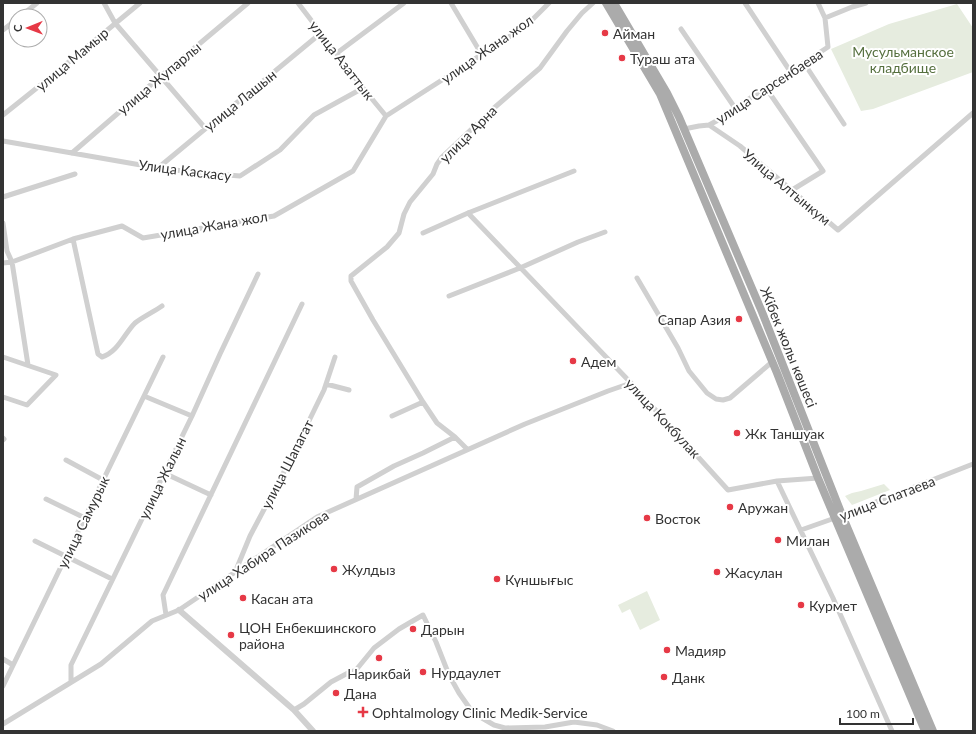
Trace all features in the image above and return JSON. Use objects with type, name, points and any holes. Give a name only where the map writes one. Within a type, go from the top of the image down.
[{"type":"main road","name":"Жібек жолы көшесі","points":[[606,3],[660,94],[772,362],[818,478],[839,516],[933,731]]},
{"type":"main road","name":"Жібек жолы көшесі","points":[[614,3],[667,93],[684,129],[762,312],[839,516],[925,731]]},
{"type":"street","points":[[104,3],[115,23],[205,128]]},
{"type":"street","name":"улица Мамыр","points":[[3,115],[140,3]]},
{"type":"street","name":"улица Жупарлы","points":[[72,153],[248,3]]},
{"type":"street","name":"улица Азаттык","points":[[298,3],[386,116]]},
{"type":"street","points":[[337,54],[404,3]]},
{"type":"street","points":[[451,3],[482,55]]},
{"type":"street","name":"улица Жана жол","points":[[3,263],[12,262],[73,239],[122,226],[143,238],[274,216],[353,170],[386,116],[526,26],[548,3]]},
{"type":"street","name":"улица Арна","points":[[467,449],[455,437],[437,423],[354,287],[351,281],[351,276],[387,247],[399,232],[404,214],[410,202],[433,174],[442,157],[494,108],[540,68],[572,25],[593,3]]},
{"type":"street","points":[[745,3],[790,71]]},
{"type":"street","points":[[818,3],[824,18],[866,3]]},
{"type":"street","name":"улица Сарсенбаева","points":[[709,125],[722,118],[790,71],[828,47],[824,18]]},
{"type":"street","points":[[681,29],[735,108]]},
{"type":"street","name":"улица Лашын","points":[[158,168],[321,33]]},
{"type":"street","points":[[804,63],[844,124]]},
{"type":"street","name":"Улица Каскасу","points":[[3,141],[158,168],[240,176],[280,150],[314,115],[363,88]]},
{"type":"street","points":[[766,88],[823,171],[792,190]]},
{"type":"street","name":"Улица Алтынкум","points":[[709,125],[740,146],[838,230],[973,112]]},
{"type":"street","points":[[684,129],[709,125]]},
{"type":"street","points":[[423,233],[468,212],[574,171]]},
{"type":"street","points":[[3,197],[75,174]]},
{"type":"street","name":"улица Кокбулак","points":[[468,212],[631,383],[728,490],[777,481],[818,478]]},
{"type":"street","points":[[3,223],[7,251],[12,262],[28,365]]},
{"type":"street","points":[[449,296],[605,232]]},
{"type":"street","points":[[73,239],[98,354],[102,357],[107,356],[119,345],[135,323],[162,306]]},
{"type":"street","name":"улица Жалын","points":[[71,682],[70,665],[192,416],[258,274]]},
{"type":"street","points":[[637,278],[678,348],[689,371],[706,393],[716,399],[723,400],[730,398],[772,362]]},
{"type":"street","points":[[166,615],[163,595],[302,304]]},
{"type":"street","points":[[3,357],[56,375],[27,405],[3,397]]},
{"type":"street","name":"улица Самурык","points":[[3,686],[163,357]]},
{"type":"street","name":"улица Шапагат","points":[[236,571],[250,536],[286,468],[324,390],[335,357]]},
{"type":"street","name":"улица Хабира Пазикова","points":[[3,724],[101,664],[152,621],[179,610],[317,517],[525,424],[631,383]]},
{"type":"street","points":[[326,384],[349,390]]},
{"type":"street","points":[[144,396],[192,416]]},
{"type":"street","points":[[392,416],[423,402]]},
{"type":"street","points":[[356,499],[357,487],[394,466],[455,437]]},
{"type":"street","points":[[66,460],[103,480]]},
{"type":"street","name":"улица Спатаева","points":[[801,530],[973,464]]},
{"type":"street","points":[[164,473],[211,495]]},
{"type":"street","points":[[777,481],[833,598],[892,731]]},
{"type":"street","points":[[46,499],[85,518]]},
{"type":"street","points":[[35,541],[112,579]]},
{"type":"street","points":[[179,610],[294,710],[313,731]]},
{"type":"street","points":[[294,710],[304,704],[331,682],[356,670],[374,648],[399,629],[423,615],[436,642],[448,675],[459,693],[475,714],[505,728],[545,727],[574,722],[597,725],[613,731]]},
{"type":"street","points":[[3,659],[14,665]]},
{"type":"green space","name":"Мусульманское кладбище","points":[[957,4],[973,28],[973,72],[873,109],[861,111],[831,49],[889,24]]},
{"type":"green space","points":[[884,484],[890,490],[852,505],[845,496],[852,493]]},
{"type":"green space","points":[[647,591],[660,620],[640,630],[630,609],[622,613],[618,605]]},
{"type":"place","name":"Айман","points":[[605,33]]},
{"type":"place","name":"Тураш ата","points":[[622,58]]},
{"type":"place","name":"Сапар Азия","points":[[739,319]]},
{"type":"place","name":"Адем","points":[[573,361]]},
{"type":"place","name":"Жк Таншуак","points":[[737,433]]},
{"type":"place","name":"Аружан","points":[[730,507]]},
{"type":"place","name":"Восток","points":[[647,518]]},
{"type":"place","name":"Милан","points":[[778,540]]},
{"type":"place","name":"Жулдыз","points":[[334,569]]},
{"type":"place","name":"Жасулан","points":[[717,572]]},
{"type":"place","name":"Күншығыс","points":[[497,579]]},
{"type":"place","name":"Касан ата","points":[[243,598]]},
{"type":"place","name":"Курмет","points":[[801,605]]},
{"type":"place","name":"Дарын","points":[[413,629]]},
{"type":"place","name":"ЦОН Енбекшинского района","points":[[231,635]]},
{"type":"place","name":"Мадияр","points":[[667,650]]},
{"type":"place","name":"Нарикбай","points":[[379,658]]},
{"type":"place","name":"Нурдаулет","points":[[423,672]]},
{"type":"place","name":"Данк","points":[[664,677]]},
{"type":"place","name":"Дана","points":[[336,693]]},
{"type":"place","name":"Ophtalmology Clinic Medik-Service","points":[[363,712]]}]
